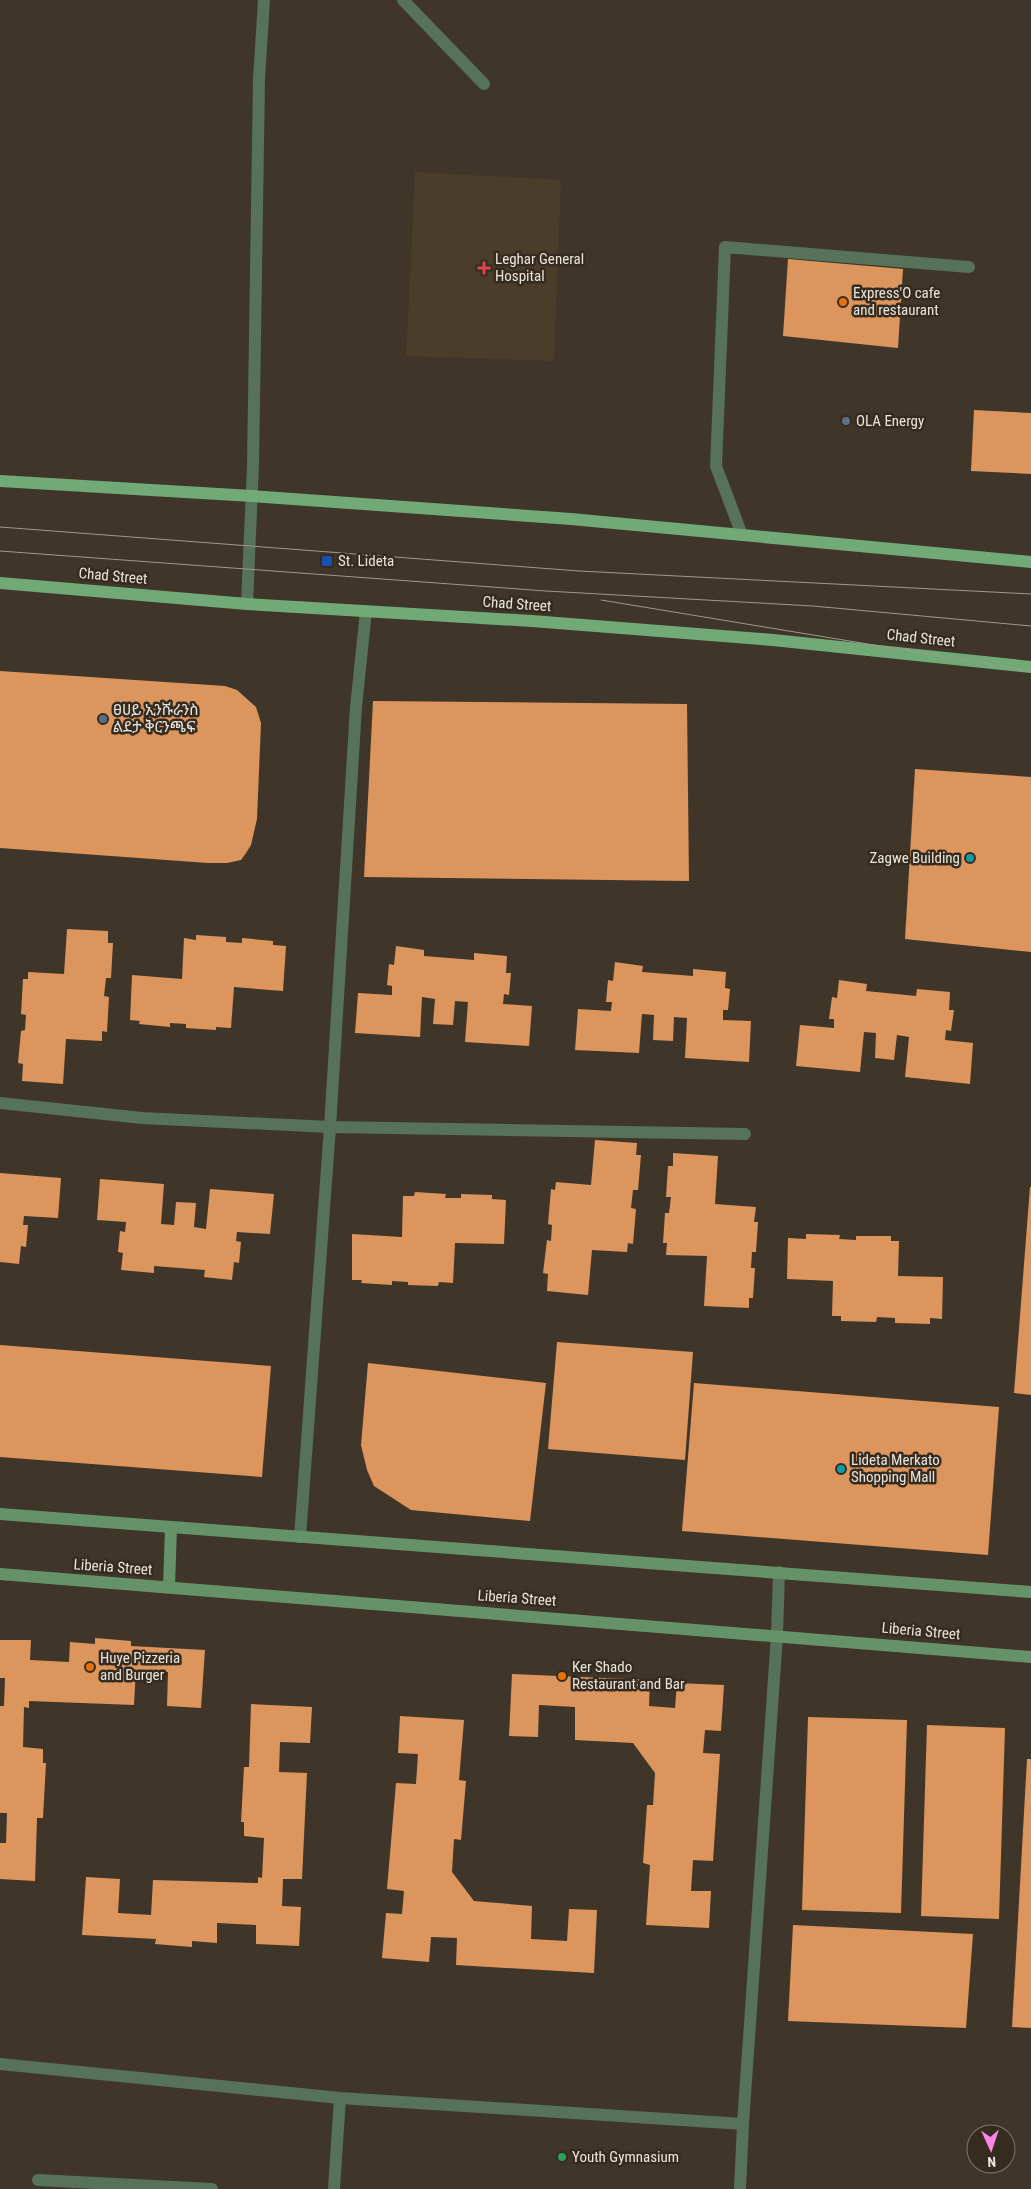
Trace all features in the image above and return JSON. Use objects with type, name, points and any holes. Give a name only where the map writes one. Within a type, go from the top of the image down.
[{"type":"main road","points":[[0,481],[252,496],[571,519],[1031,562]]},
{"type":"main road","name":"Chad Street","points":[[0,583],[247,604],[532,621],[773,640],[1031,667]]},
{"type":"street","points":[[247,604],[252,496],[258,79],[264,0]]},
{"type":"street","points":[[403,0],[484,84]]},
{"type":"street","points":[[742,535],[716,466],[725,247],[969,268]]},
{"type":"street","points":[[300,1536],[330,1128],[356,707],[366,611]]},
{"type":"street","points":[[0,1103],[142,1118],[330,1128],[745,1134]]},
{"type":"street","points":[[0,1514],[1031,1592]]},
{"type":"street","points":[[169,1587],[171,1527]]},
{"type":"street","points":[[740,2189],[777,1635],[779,1572]]},
{"type":"street","name":"Liberia Street","points":[[0,1574],[777,1635],[1031,1657]]},
{"type":"street","points":[[0,2064],[340,2098],[743,2124]]},
{"type":"street","points":[[334,2189],[340,2098]]},
{"type":"street","points":[[38,2180],[212,2189]]},
{"type":"shaded area","name":"Leghar General Hospital","points":[[415,172],[561,180],[554,361],[406,356]]},
{"type":"building","name":"Express'O cafe and restaurant","points":[[788,259],[903,269],[898,348],[783,336]]},
{"type":"building","points":[[974,410],[1031,413],[1031,474],[971,471]]},
{"type":"building","points":[[0,671],[225,686],[237,690],[256,707],[261,723],[257,819],[251,845],[241,860],[227,863],[208,863],[0,848]]},
{"type":"building","points":[[373,701],[687,704],[689,881],[364,877]]},
{"type":"building","name":"Zagwe Building","points":[[915,769],[1031,777],[1031,952],[905,939]]},
{"type":"building","points":[[67,929],[108,931],[108,943],[113,943],[111,978],[106,978],[104,996],[109,997],[107,1032],[102,1031],[102,1041],[66,1039],[63,1084],[22,1081],[23,1064],[18,1063],[21,1031],[25,1030],[26,1015],[21,1014],[23,979],[28,979],[28,972],[64,974]]},
{"type":"building","points":[[196,935],[226,937],[226,942],[242,943],[242,938],[273,941],[273,945],[286,946],[283,991],[234,987],[231,1028],[216,1027],[216,1030],[186,1028],[186,1024],[170,1023],[170,1027],[139,1024],[140,1021],[130,1020],[132,975],[182,979],[184,938],[196,940]]},
{"type":"building","points":[[396,946],[424,950],[424,956],[474,960],[474,953],[507,956],[506,973],[511,973],[509,995],[504,994],[503,1004],[532,1006],[529,1046],[465,1042],[468,1002],[455,1001],[453,1025],[433,1024],[435,999],[422,997],[420,1037],[355,1033],[358,993],[392,995],[392,986],[387,985],[389,964],[394,965]]},
{"type":"building","points":[[615,962],[643,966],[642,972],[693,976],[693,969],[726,972],[725,988],[730,989],[728,1010],[723,1010],[723,1020],[751,1021],[749,1062],[685,1058],[687,1018],[674,1017],[673,1041],[653,1040],[654,1015],[642,1014],[639,1053],[575,1050],[578,1009],[611,1011],[612,1002],[606,1002],[608,980],[613,981]]},
{"type":"building","points":[[839,980],[867,984],[866,991],[916,996],[917,989],[950,992],[949,1010],[954,1010],[951,1031],[946,1030],[945,1040],[973,1043],[970,1084],[905,1077],[909,1037],[897,1035],[894,1060],[875,1058],[876,1033],[864,1032],[860,1072],[796,1066],[800,1025],[834,1028],[834,1019],[829,1019],[832,997],[837,998]]},
{"type":"building","points":[[595,1140],[637,1143],[636,1155],[641,1155],[638,1190],[633,1190],[631,1208],[636,1209],[633,1244],[628,1243],[627,1252],[592,1250],[588,1295],[547,1291],[548,1274],[543,1273],[547,1240],[551,1241],[552,1225],[548,1224],[551,1189],[555,1190],[556,1182],[591,1185]]},
{"type":"building","points":[[673,1153],[718,1156],[715,1204],[756,1207],[754,1222],[758,1222],[756,1252],[752,1252],[751,1268],[755,1268],[753,1298],[749,1298],[749,1308],[704,1306],[707,1256],[666,1255],[667,1243],[663,1243],[665,1213],[669,1213],[671,1197],[666,1197],[668,1166],[673,1166]]},
{"type":"building","points":[[0,1173],[61,1178],[58,1218],[24,1216],[23,1225],[28,1225],[26,1247],[21,1246],[19,1264],[0,1262]]},
{"type":"building","points":[[100,1179],[164,1184],[161,1224],[174,1225],[176,1202],[196,1203],[194,1227],[206,1229],[210,1189],[274,1194],[270,1234],[237,1232],[236,1241],[241,1242],[239,1263],[234,1262],[232,1280],[204,1277],[205,1270],[154,1266],[154,1273],[121,1270],[123,1253],[118,1252],[120,1231],[125,1232],[126,1222],[97,1220]]},
{"type":"building","points":[[1031,1187],[1031,1395],[1014,1393]]},
{"type":"building","points":[[415,1192],[446,1194],[445,1198],[461,1198],[461,1194],[492,1195],[492,1199],[506,1200],[504,1244],[455,1243],[453,1283],[439,1282],[438,1286],[408,1285],[408,1282],[392,1281],[392,1285],[361,1283],[362,1280],[352,1280],[352,1234],[402,1237],[403,1196],[414,1196]]},
{"type":"building","points":[[806,1234],[840,1235],[839,1239],[856,1240],[856,1236],[891,1236],[891,1241],[899,1241],[898,1276],[943,1277],[942,1319],[930,1318],[930,1324],[895,1323],[895,1318],[877,1317],[876,1322],[841,1321],[841,1316],[832,1316],[833,1281],[787,1279],[788,1238],[806,1239]]},
{"type":"building","points":[[557,1342],[693,1352],[685,1460],[548,1449]]},
{"type":"building","points":[[0,1345],[271,1366],[262,1477],[0,1457]]},
{"type":"building","points":[[368,1363],[546,1383],[530,1521],[411,1510],[374,1486],[367,1470],[361,1445]]},
{"type":"building","name":"Lideta Merkato Shopping Mall","points":[[694,1383],[999,1407],[988,1555],[682,1531]]},
{"type":"building","points":[[95,1638],[131,1641],[131,1646],[205,1650],[201,1708],[167,1706],[168,1672],[136,1670],[134,1705],[29,1701],[29,1708],[24,1707],[23,1747],[43,1749],[43,1763],[46,1763],[43,1818],[37,1818],[35,1881],[0,1879],[0,1843],[6,1843],[7,1813],[0,1813],[0,1706],[4,1706],[5,1678],[0,1678],[0,1640],[31,1640],[30,1660],[69,1662],[70,1642],[95,1644]]},
{"type":"building","points":[[512,1674],[650,1680],[649,1706],[675,1708],[677,1683],[724,1685],[721,1731],[705,1730],[703,1753],[720,1754],[713,1861],[693,1860],[691,1891],[711,1891],[709,1928],[646,1925],[650,1865],[643,1863],[647,1805],[653,1805],[655,1773],[633,1743],[575,1740],[575,1707],[539,1705],[538,1737],[509,1736]]},
{"type":"building","points":[[251,1704],[312,1707],[310,1743],[280,1742],[279,1772],[307,1773],[302,1879],[283,1879],[282,1906],[301,1907],[299,1946],[256,1944],[256,1925],[217,1923],[217,1943],[192,1941],[192,1947],[155,1944],[156,1939],[82,1935],[86,1877],[120,1879],[118,1913],[151,1915],[153,1880],[258,1883],[258,1877],[262,1878],[264,1838],[244,1836],[244,1822],[241,1822],[244,1767],[249,1767]]},
{"type":"building","points":[[400,1716],[464,1720],[459,1780],[466,1781],[461,1840],[454,1839],[452,1872],[474,1901],[532,1906],[531,1939],[567,1941],[569,1909],[597,1910],[594,1973],[456,1965],[457,1938],[431,1937],[429,1962],[382,1958],[386,1913],[402,1914],[404,1891],[387,1889],[396,1783],[416,1784],[418,1754],[398,1753]]},
{"type":"building","points":[[808,1717],[907,1720],[901,1913],[802,1910]]},
{"type":"building","points":[[927,1725],[1005,1728],[999,1919],[921,1916]]},
{"type":"building","points":[[1027,1759],[1031,1759],[1031,2028],[1012,2027]]},
{"type":"building","points":[[793,1925],[973,1934],[966,2028],[788,2021]]},
{"type":"tram line","points":[[0,527],[579,571],[1031,594]]},
{"type":"tram line","points":[[0,551],[546,591],[813,606],[1031,626]]},
{"type":"tram line","points":[[601,600],[1031,671]]},
{"type":"place","name":"Leghar General Hospital","points":[[484,268]]},
{"type":"place","name":"Express'O cafe and restaurant","points":[[843,302]]},
{"type":"place","name":"OLA Energy","points":[[846,421]]},
{"type":"place","name":"St. Lideta","points":[[327,561]]},
{"type":"place","name":"ፀሀይ ኢንሹራንስ ልደታ ቅርንጫፍ","points":[[103,719]]},
{"type":"place","name":"Zagwe Building","points":[[970,858]]},
{"type":"place","name":"Lideta Merkato Shopping Mall","points":[[841,1469]]},
{"type":"place","name":"Huye Pizzeria and Burger","points":[[90,1667]]},
{"type":"place","name":"Ker Shado Restaurant and Bar","points":[[562,1676]]},
{"type":"place","name":"Youth Gymnasium","points":[[562,2157]]}]
